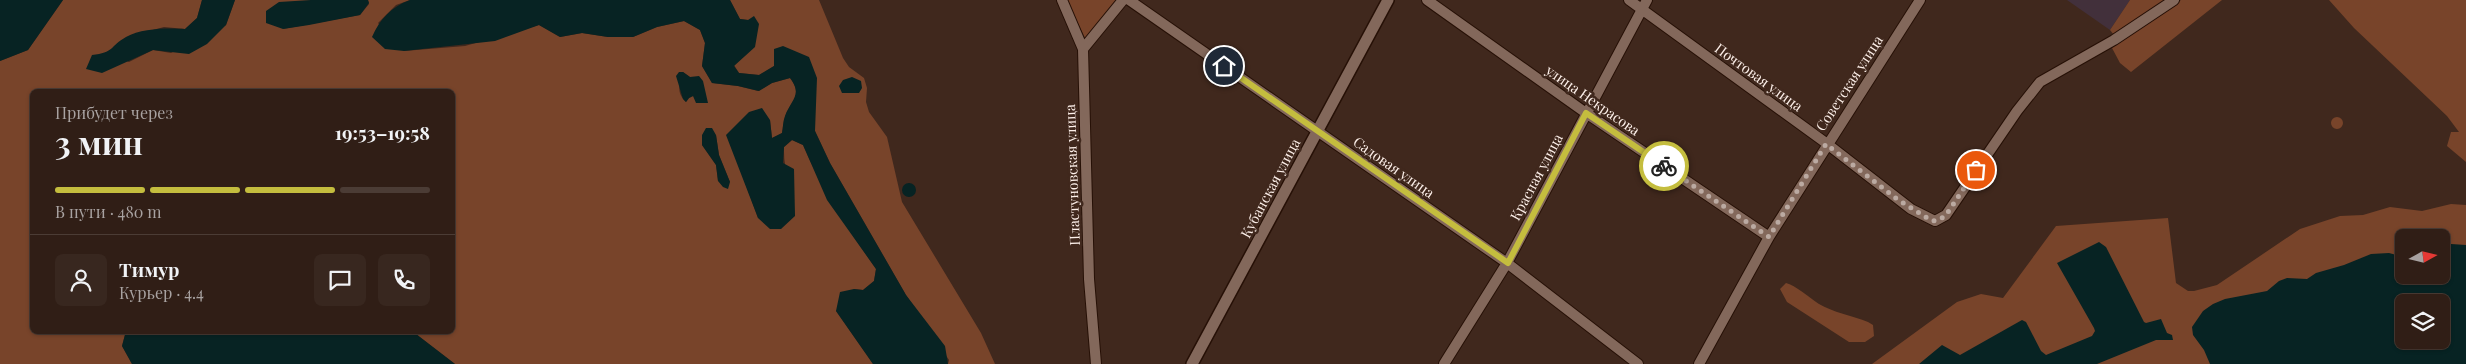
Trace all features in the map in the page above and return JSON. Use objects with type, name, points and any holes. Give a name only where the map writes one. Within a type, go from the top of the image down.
[{"type":"street","points":[[1062,0],[1083,49],[1123,0]]},
{"type":"street","name":"Садовая улица","points":[[1129,0],[1508,263],[1638,364]]},
{"type":"street","name":"Кубанская улица","points":[[1192,364],[1388,0]]},
{"type":"street","name":"улица Некрасова","points":[[1427,0],[1586,113],[1769,237]]},
{"type":"street","name":"Почтовая улица","points":[[1629,0],[1826,144],[1897,199],[1927,219],[1935,221],[1946,215],[2017,110],[2040,82],[2114,40],[2174,0]]},
{"type":"street","name":"Красная улица","points":[[1444,364],[1508,263],[1647,0]]},
{"type":"street","name":"Советская улица","points":[[1699,364],[1769,237],[1826,144],[1920,0]]},
{"type":"street","name":"Пластуновская улица","points":[[1083,49],[1089,279],[1096,364]]},
{"type":"shaded area","points":[[63,0],[202,0],[197,18],[185,29],[164,27],[127,37],[106,54],[129,62],[153,50],[171,53],[226,25],[235,0],[311,0],[283,29],[360,15],[369,4],[368,0],[410,0],[396,5],[378,23],[404,51],[465,46],[539,25],[560,37],[582,33],[608,37],[633,37],[657,27],[684,21],[700,30],[705,43],[702,66],[712,83],[758,91],[772,83],[790,78],[794,84],[796,94],[787,111],[782,133],[772,138],[770,120],[739,166],[758,218],[795,216],[785,165],[784,147],[792,140],[803,145],[818,178],[836,209],[876,269],[874,281],[863,290],[854,289],[836,311],[873,364],[455,364],[416,334],[455,334],[455,89],[30,89],[30,334],[125,334],[122,346],[132,364],[0,364],[0,61],[28,50]],"holes":[[[683,72],[690,77],[693,96],[686,102],[681,95],[680,84]],[[716,135],[719,155],[730,182],[718,181],[716,165],[702,145]]]},
{"type":"shaded area","points":[[730,0],[819,0],[843,58],[849,67],[864,78],[867,88],[866,102],[869,112],[887,137],[902,202],[981,333],[995,364],[948,364],[949,360],[906,295],[830,163],[815,131],[815,105],[774,50],[774,66],[759,75],[739,73],[734,65],[743,57],[748,20],[740,19]]},
{"type":"shaded area","points":[[1067,0],[1118,0],[1088,37],[1085,38]]},
{"type":"shaded area","points":[[2067,0],[2130,0],[2110,30]]},
{"type":"shaded area","points":[[2130,0],[2165,0],[2114,35],[2110,30]]},
{"type":"shaded area","points":[[2181,0],[2222,0],[2131,72],[2120,63],[2112,48]]},
{"type":"shaded area","points":[[2329,0],[2466,0],[2466,162],[2447,146],[2451,132],[2459,132],[2447,116],[2354,28]]},
{"type":"shaded area","points":[[2335,117],[2339,117],[2343,123],[2339,129],[2335,129],[2331,125],[2331,121]]},
{"type":"shaded area","points":[[2451,204],[2466,205],[2466,364],[1872,364],[1957,302],[1981,294],[2003,298],[2056,226],[2168,218],[2176,283],[2188,291],[2194,291],[2217,285],[2300,229],[2340,216],[2363,215],[2390,207],[2422,211]]},
{"type":"shaded area","points":[[1786,283],[1824,307],[1873,325],[1874,336],[1865,342],[1849,342],[1787,302],[1780,289]]},
{"type":"water","points":[[0,0],[63,0],[28,50],[0,61]]},
{"type":"water","points":[[202,0],[235,0],[226,25],[207,44],[189,54],[153,50],[102,73],[86,69],[92,55],[108,51],[132,34],[155,29],[185,29],[197,18]]},
{"type":"water","points":[[368,0],[369,3],[360,15],[309,25],[283,29],[266,23],[266,11],[279,2]]},
{"type":"water","points":[[410,0],[730,0],[740,19],[748,20],[754,16],[759,24],[755,47],[734,66],[739,73],[759,75],[774,66],[774,49],[783,46],[809,57],[817,78],[815,131],[830,163],[906,295],[945,346],[948,364],[873,364],[836,311],[840,292],[854,289],[863,290],[874,281],[876,269],[827,200],[803,145],[792,140],[784,147],[783,163],[794,169],[795,216],[781,229],[770,229],[758,218],[726,135],[749,112],[762,108],[770,120],[772,138],[782,133],[785,116],[796,93],[790,78],[772,83],[759,91],[712,83],[702,66],[705,43],[700,30],[684,21],[657,27],[633,37],[608,37],[582,33],[560,37],[539,25],[495,41],[404,51],[385,49],[372,37],[375,31],[392,10]]},
{"type":"water","points":[[679,72],[683,72],[690,77],[699,76],[703,81],[708,103],[696,103],[693,96],[686,102],[683,99],[676,76]]},
{"type":"water","points":[[852,77],[861,81],[862,88],[859,93],[842,93],[839,86],[843,80]]},
{"type":"water","points":[[706,128],[712,128],[716,135],[719,155],[730,182],[728,189],[723,187],[718,181],[716,165],[702,145],[702,135]]},
{"type":"water","points":[[909,183],[914,185],[916,190],[914,195],[909,197],[904,195],[902,190],[904,185]]},
{"type":"water","points":[[2099,242],[2106,247],[2144,322],[2161,319],[2167,333],[2172,335],[2173,340],[2156,340],[2097,364],[1919,364],[1942,345],[1960,355],[2022,320],[2026,322],[2041,351],[2046,355],[2092,336],[2095,331],[2094,328],[2057,263]]},
{"type":"water","points":[[2450,244],[2466,245],[2466,364],[2210,364],[2204,350],[2193,335],[2192,327],[2203,311],[2213,304],[2225,299],[2267,291],[2279,281],[2287,278],[2307,279],[2316,273],[2344,265],[2371,254],[2395,255],[2395,284],[2450,284]]},
{"type":"water","points":[[125,334],[416,334],[455,364],[132,364],[122,346]]},
{"type":"way so far","points":[[1664,166],[1769,237],[1826,144],[1881,184],[1897,199],[1932,221],[1939,220],[1946,215],[1976,170]]},
{"type":"route","points":[[1224,66],[1508,263],[1586,113],[1664,166]]}]
